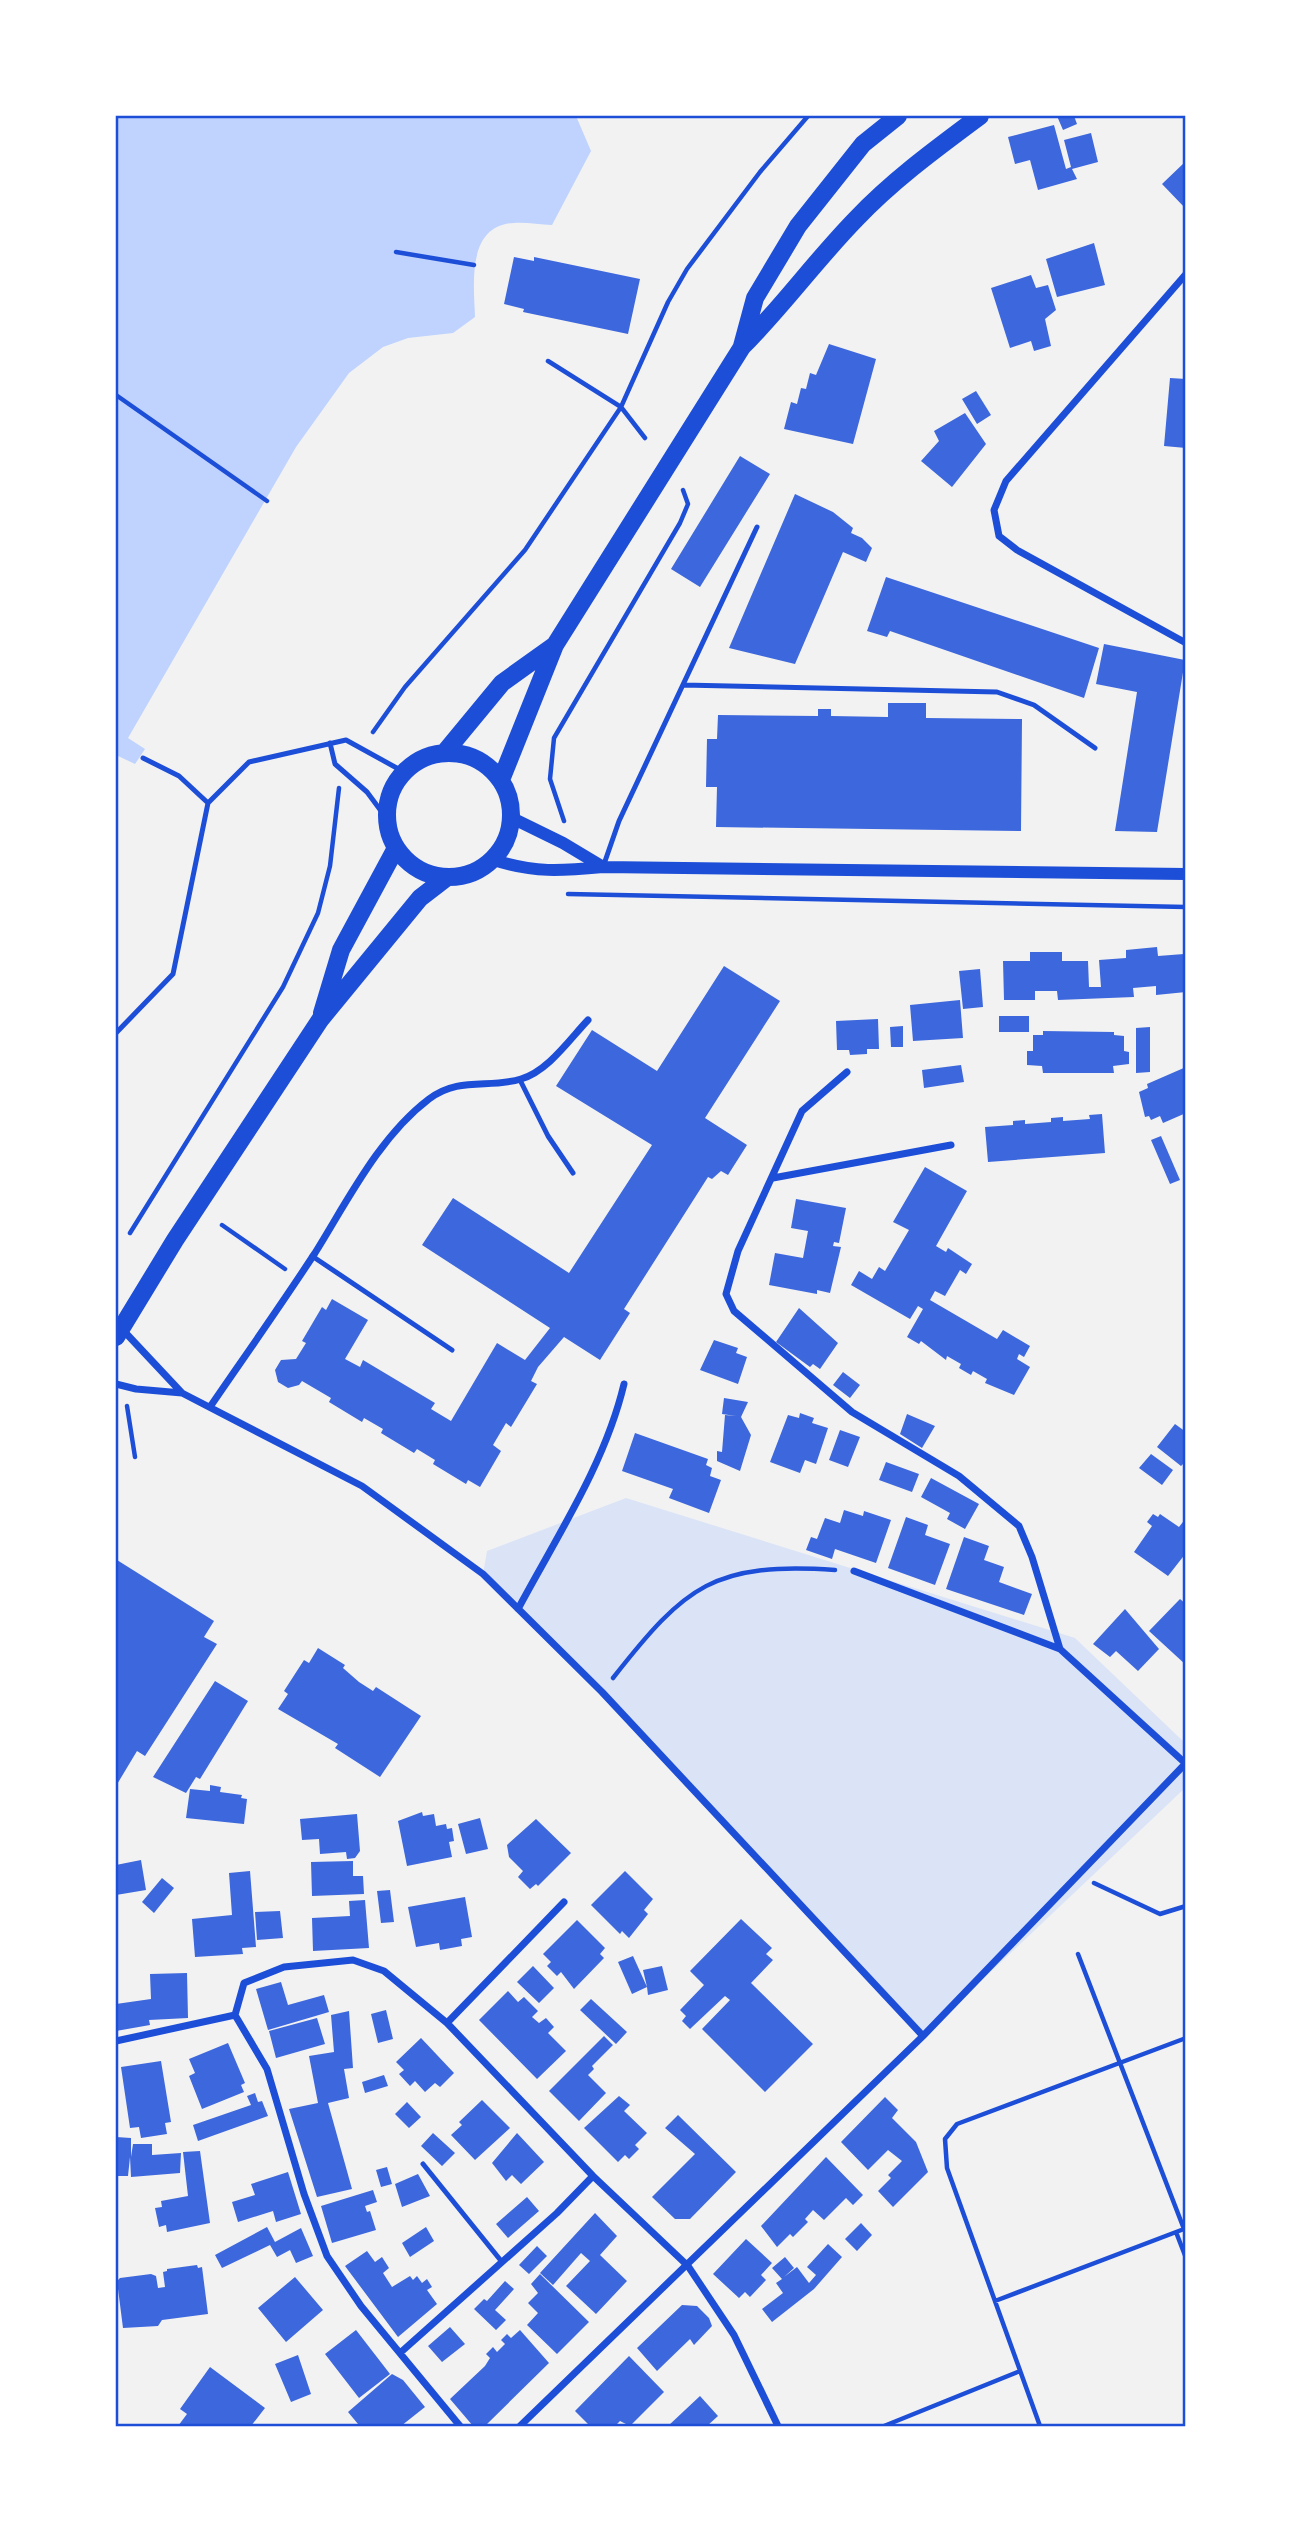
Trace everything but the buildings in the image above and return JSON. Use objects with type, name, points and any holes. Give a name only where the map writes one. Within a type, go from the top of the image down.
[{"type":"main road","points":[[742,347],[755,298],[798,226],[863,144],[898,116]]},
{"type":"main road","points":[[501,780],[555,645],[655,481],[742,347],[775,314],[809,269],[857,217],[908,170],[980,116]]},
{"type":"main road","points":[[445,752],[502,683],[555,645]]},
{"type":"main road","points":[[445,752],[467,755],[486,764],[501,780],[510,798],[512,818],[507,841],[494,860],[472,874],[446,878],[427,874],[409,864],[396,848],[387,819],[391,793],[404,772],[423,758],[445,752]]},
{"type":"main road","points":[[320,1020],[341,950],[396,848]]},
{"type":"main road","points":[[118,1333],[320,1020],[421,898],[446,878]]},
{"type":"street","points":[[1185,274],[1006,481],[993,510],[999,536],[1017,550],[1185,643]]},
{"type":"street","points":[[512,818],[563,843],[603,867]]},
{"type":"street","points":[[494,860],[524,870],[551,872],[603,867],[1185,874]]},
{"type":"street","points":[[210,1407],[298,1278],[371,1164],[411,1113],[431,1097],[451,1087],[520,1080],[546,1065],[588,1020]]},
{"type":"street","points":[[847,1072],[802,1111],[738,1251],[726,1294],[734,1311],[852,1412],[959,1476],[1019,1527],[1032,1557],[1060,1649]]},
{"type":"street","points":[[773,1178],[951,1145]]},
{"type":"street","points":[[118,1333],[182,1393],[362,1486],[483,1574],[602,1692],[923,2036]]},
{"type":"street","points":[[116,1384],[136,1389],[182,1393]]},
{"type":"street","points":[[518,1609],[598,1461],[616,1418],[624,1384]]},
{"type":"street","points":[[520,2427],[923,2036],[1185,1763],[1060,1649],[853,1571]]},
{"type":"street","points":[[447,2023],[564,1902]]},
{"type":"street","points":[[460,2427],[327,2256],[304,2194],[267,2069],[235,2015],[244,1983],[284,1966],[353,1960],[384,1971],[447,2023],[593,2176],[688,2266],[734,2335],[778,2427]]},
{"type":"street","points":[[116,2041],[235,2015]]},
{"type":"street","points":[[400,2353],[593,2176]]},
{"type":"lane","points":[[603,867],[620,821],[757,527]]},
{"type":"lane","points":[[683,685],[998,692],[1034,705],[1095,748]]},
{"type":"lane","points":[[116,1033],[173,974],[208,803],[249,762],[346,740],[404,772]]},
{"type":"lane","points":[[331,743],[335,764],[367,792],[387,819]]},
{"type":"lane","points":[[144,758],[179,776],[208,803]]},
{"type":"lane","points":[[520,1080],[548,1136],[573,1172]]},
{"type":"lane","points":[[312,1256],[452,1350]]},
{"type":"lane","points":[[423,2164],[502,2262]]},
{"type":"path","points":[[373,732],[405,687],[525,550],[621,407],[668,303],[687,269],[760,172],[808,116]]},
{"type":"path","points":[[396,251],[474,265]]},
{"type":"path","points":[[548,361],[621,407],[645,439]]},
{"type":"path","points":[[116,395],[267,500]]},
{"type":"path","points":[[564,825],[550,779],[554,738],[681,523],[688,504],[682,490]]},
{"type":"path","points":[[130,1233],[289,975],[318,913],[330,866],[339,787]]},
{"type":"path","points":[[556,894],[1185,907]]},
{"type":"path","points":[[222,1225],[298,1278]]},
{"type":"path","points":[[127,1405],[135,1457]]},
{"type":"path","points":[[602,1692],[652,1628],[684,1598],[720,1577],[788,1567],[853,1571]]},
{"type":"path","points":[[1077,1876],[1160,1914],[1185,1906]]},
{"type":"path","points":[[995,2301],[1185,2229],[1078,1955]]},
{"type":"path","points":[[1040,2427],[947,2168],[945,2139],[957,2124],[1185,2038]]},
{"type":"path","points":[[1176,2232],[1185,2258]]},
{"type":"path","points":[[884,2427],[1020,2371]]},
{"type":"shaded area","points":[[626,1498],[1075,1638],[1185,1743],[1185,1788],[923,2036],[636,1730],[483,1574],[487,1551]]},
{"type":"water","points":[[116,116],[576,116],[591,151],[552,225],[514,223],[499,226],[488,234],[480,245],[474,274],[475,317],[453,333],[408,338],[383,347],[349,373],[296,447],[128,738],[145,749],[135,764],[116,755]]}]
